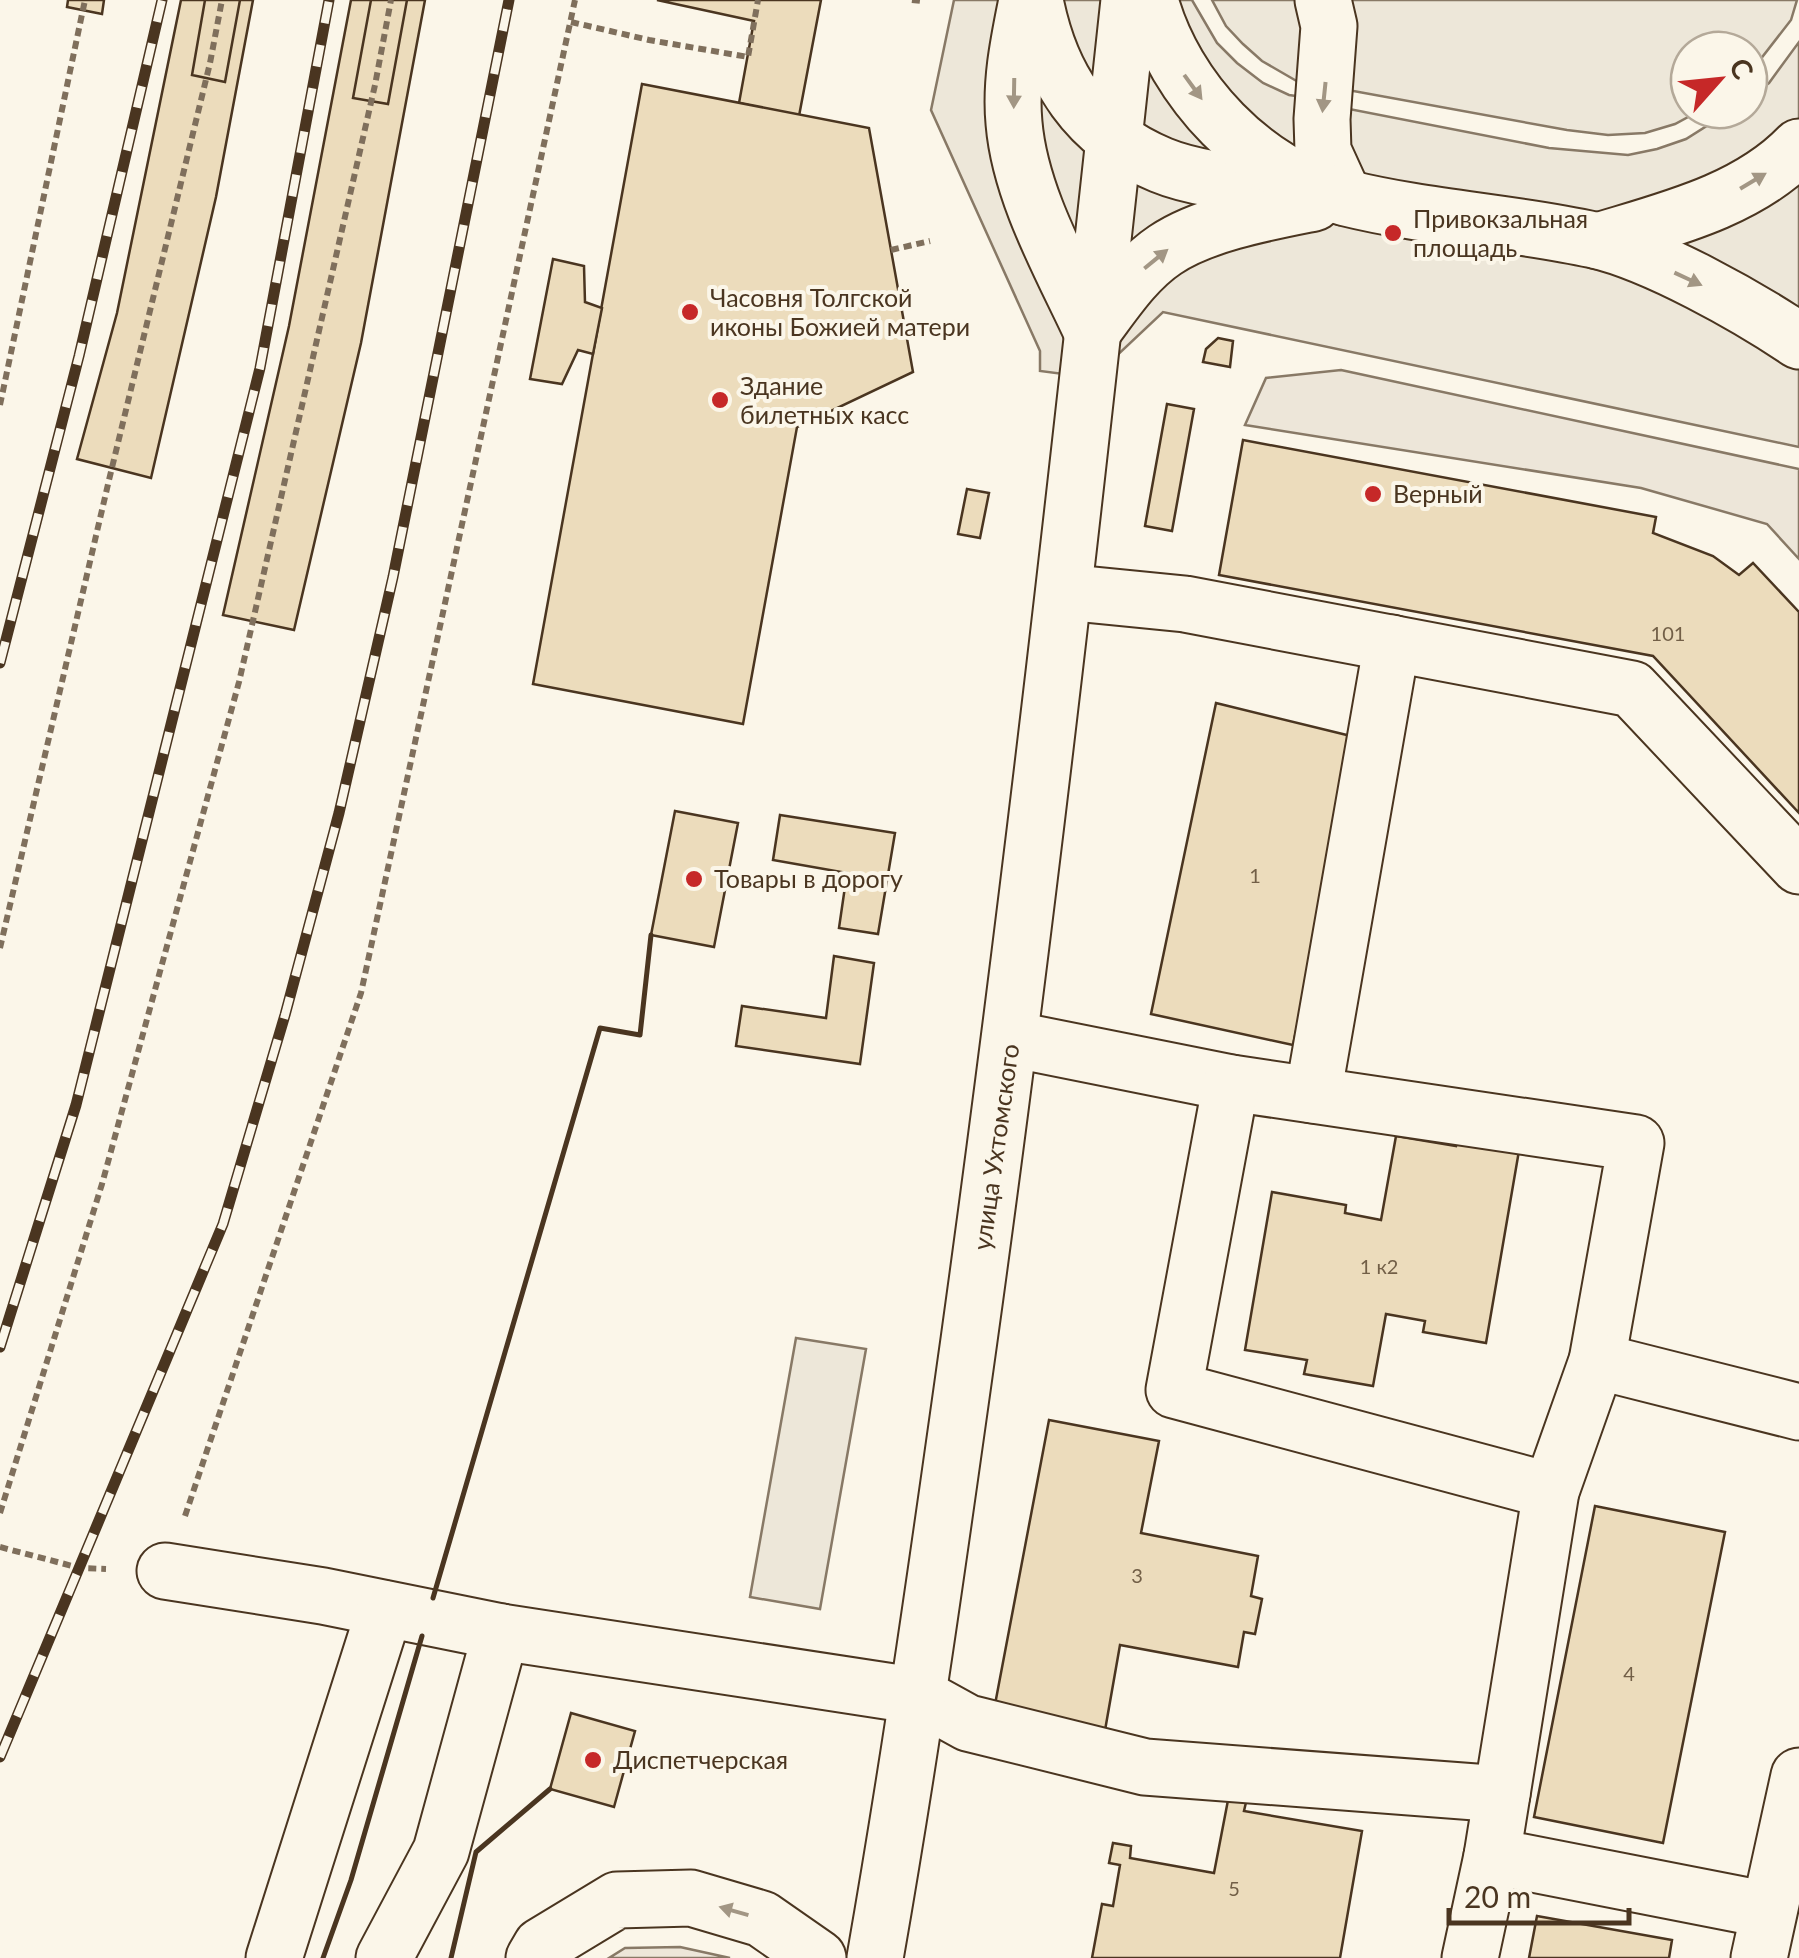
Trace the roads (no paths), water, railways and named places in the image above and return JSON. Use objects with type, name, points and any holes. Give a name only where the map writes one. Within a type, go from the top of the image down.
[{"type":"street","points":[[1027,0],[1014,64],[1014,124],[1028,185],[1092,332]]},
{"type":"street","points":[[1035,0],[1046,48],[1060,79],[1082,110],[1114,139],[1162,166],[1598,241],[1716,292],[1799,341]]},
{"type":"street","points":[[1092,332],[1128,0]]},
{"type":"street","points":[[1150,0],[1173,57],[1225,126],[1276,165],[1344,197]]},
{"type":"street","points":[[1324,0],[1329,26],[1322,119],[1324,151],[1344,197]]},
{"type":"street","points":[[1598,241],[1704,207],[1750,184],[1799,147]]},
{"type":"street","points":[[1092,332],[1122,291],[1166,250],[1234,223],[1344,197]]},
{"type":"street","name":"улица Ухтомского","points":[[875,1958],[919,1696],[1010,1039],[1092,332]]},
{"type":"street","points":[[1064,592],[1184,604],[1632,689],[1799,866]]},
{"type":"street","points":[[1313,1095],[1392,644]]},
{"type":"street","points":[[1010,1039],[1231,1083],[1636,1143],[1596,1361],[1551,1491],[1492,1856],[1470,1958]]},
{"type":"street","points":[[1231,1083],[1174,1390],[1551,1491]]},
{"type":"street","points":[[1596,1361],[1799,1412]]},
{"type":"street","points":[[165,1571],[501,1632],[919,1696],[968,1723],[1145,1766],[1502,1794]]},
{"type":"street","points":[[274,1958],[385,1608]]},
{"type":"street","points":[[384,1958],[441,1851],[501,1632]]},
{"type":"street","points":[[1492,1856],[1763,1934],[1799,1776]]},
{"type":"street","points":[[534,1958],[541,1946],[617,1900],[691,1898],[762,1919],[818,1958]]},
{"type":"railway","points":[[0,663],[79,356],[162,0]]},
{"type":"railway","points":[[0,1347],[76,1105],[260,368],[329,0]]},
{"type":"railway","points":[[0,1757],[223,1224],[285,1015],[339,813],[393,577],[509,0]]},
{"type":"place","name":"Привокзальная площадь","points":[[1393,233]]},
{"type":"place","name":"Часовня Толгской иконы Божией матери","points":[[690,312]]},
{"type":"place","name":"Здание билетных касс","points":[[720,400]]},
{"type":"place","name":"Верный","points":[[1373,494]]},
{"type":"place","name":"Товары в дорогу","points":[[694,879]]},
{"type":"place","name":"Диспетчерская","points":[[593,1760]]}]
